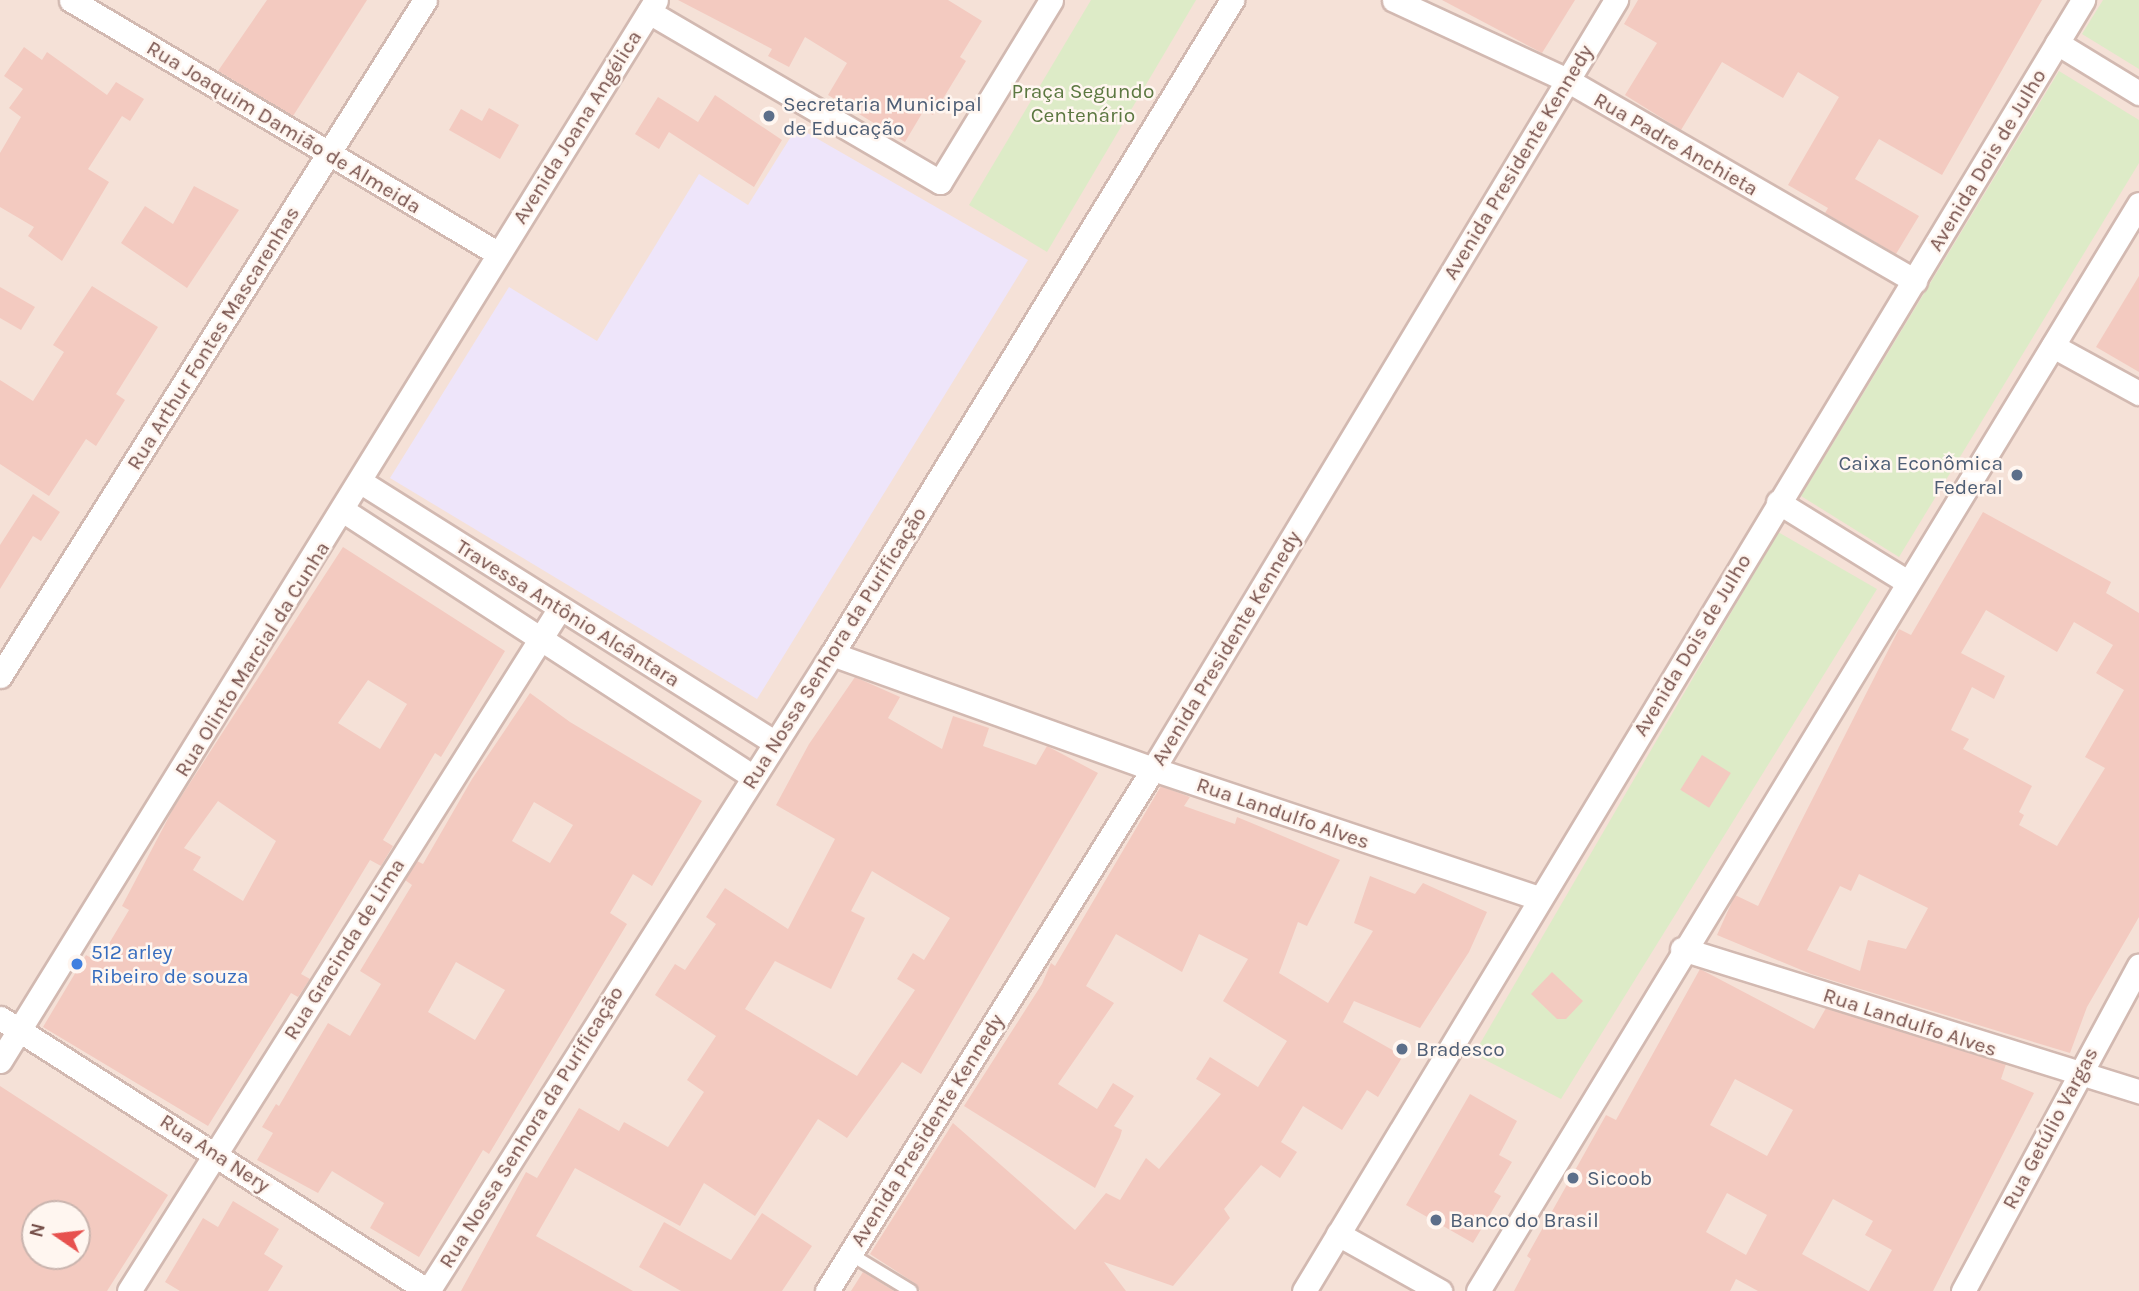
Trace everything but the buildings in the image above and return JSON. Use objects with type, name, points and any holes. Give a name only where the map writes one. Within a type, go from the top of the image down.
[{"type":"street","name":"Rua Joaquim Damião de Almeida","points":[[71,0],[497,253]]},
{"type":"street","name":"Rua Arthur Fontes Mascarenhas","points":[[0,676],[425,0]]},
{"type":"street","points":[[652,6],[940,182],[1051,0]]},
{"type":"street","name":"Rua Nossa Senhora da Purificação","points":[[428,1291],[832,654],[1232,0]]},
{"type":"street","name":"Rua Padre Anchieta","points":[[1394,0],[1567,80],[1914,281]]},
{"type":"street","name":"Avenida Presidente Kennedy","points":[[827,1291],[1153,769],[1616,0]]},
{"type":"street","name":"Avenida Dois de Julho","points":[[1304,1291],[1538,898],[2083,0]]},
{"type":"street","name":"Avenida Joana Angélica","points":[[497,253],[652,6]]},
{"type":"street","points":[[2056,43],[2139,93]]},
{"type":"street","points":[[1478,1291],[1682,949],[2139,204]]},
{"type":"street","name":"Rua Olinto Marcial da Cunha","points":[[0,1061],[344,511],[497,253]]},
{"type":"street","points":[[2053,346],[2139,393]]},
{"type":"street","name":"Travessa Antônio Alcântara","points":[[361,482],[775,743]]},
{"type":"street","points":[[1778,502],[1906,581]]},
{"type":"street","name":"Travessa Antônio Alcântara","points":[[344,511],[753,777]]},
{"type":"street","name":"Rua Gracinda de Lima","points":[[129,1291],[560,608]]},
{"type":"street","name":"Rua Landulfo Alves","points":[[832,654],[1153,769],[1538,898]]},
{"type":"street","name":"Rua Landulfo Alves","points":[[1682,949],[2077,1075],[2139,1091]]},
{"type":"street","name":"Rua Getúlio Vargas","points":[[1962,1291],[2077,1075],[2139,966]]},
{"type":"street","name":"Rua Ana Nery","points":[[0,1018],[428,1291]]},
{"type":"street","points":[[1338,1234],[1440,1291]]},
{"type":"lane","points":[[850,1254],[911,1291]]},
{"type":"shaded area","points":[[0,0],[2139,0],[2139,1291],[0,1291]]},
{"type":"shaded area","points":[[797,127],[1028,260],[757,699],[390,478],[509,287],[597,341],[699,174],[748,205]]},
{"type":"green space","name":"Praça Segundo Centenário","points":[[1091,0],[1196,0],[1047,252],[969,205]]},
{"type":"green space","points":[[2103,0],[2139,0],[2139,69],[2082,34]]},
{"type":"green space","points":[[2059,71],[2139,120],[2139,163],[1899,557],[1801,496]]},
{"type":"green space","points":[[1778,532],[1877,589],[1561,1099],[1474,1054]]},
{"type":"place","name":"Secretaria Municipal de Educação","points":[[769,116]]},
{"type":"place","name":"Caixa Econômica Federal","points":[[2017,475]]},
{"type":"place","name":"512 arley Ribeiro de souza","points":[[77,964]]},
{"type":"place","name":"Bradesco","points":[[1402,1049]]},
{"type":"place","name":"Sicoob","points":[[1573,1178]]},
{"type":"place","name":"Banco do Brasil","points":[[1436,1220]]}]
